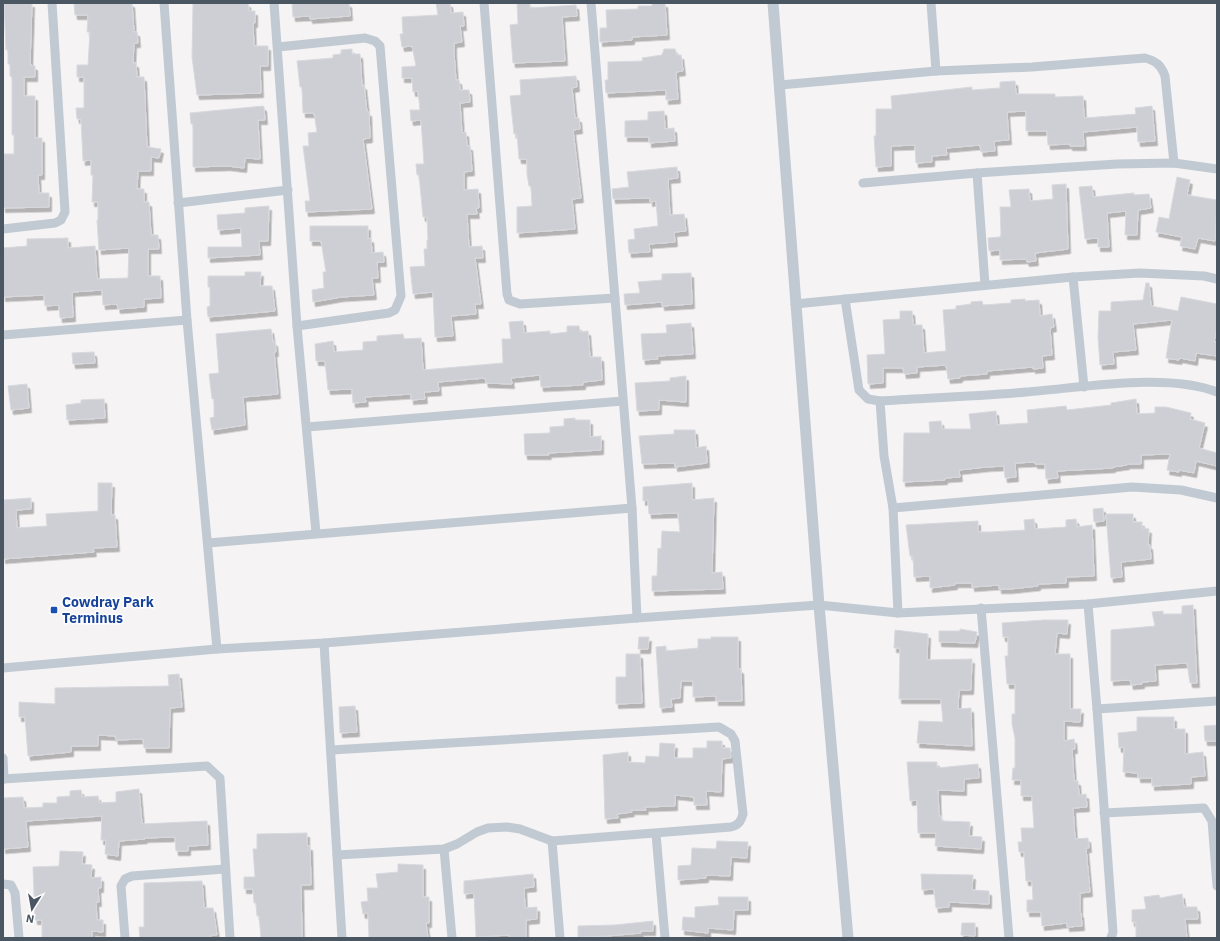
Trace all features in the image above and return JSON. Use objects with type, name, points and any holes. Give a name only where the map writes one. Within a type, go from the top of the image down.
[{"type":"street","points":[[3,229],[54,223],[61,220],[65,212],[52,3]]},
{"type":"street","points":[[164,3],[187,320],[217,649]]},
{"type":"street","points":[[274,3],[297,326],[316,533]]},
{"type":"street","points":[[484,3],[507,294],[509,300],[520,304],[615,298]]},
{"type":"street","points":[[591,3],[632,508],[637,618]]},
{"type":"street","points":[[773,3],[819,606],[848,938]]},
{"type":"street","points":[[931,3],[936,71]]},
{"type":"street","points":[[278,47],[365,38],[380,46],[401,296],[398,306],[395,310],[389,313],[297,326]]},
{"type":"street","points":[[780,85],[936,71],[1032,67],[1145,58],[1154,61],[1161,67],[1165,76],[1174,163]]},
{"type":"street","points":[[863,183],[977,173],[1117,164],[1174,163],[1217,169]]},
{"type":"street","points":[[977,173],[984,285]]},
{"type":"street","points":[[178,203],[288,190]]},
{"type":"street","points":[[795,304],[1073,277],[1140,273],[1204,276],[1217,279]]},
{"type":"street","points":[[1073,277],[1084,387]]},
{"type":"street","points":[[845,299],[859,390],[868,399],[880,401],[1154,383],[1187,385],[1217,392]]},
{"type":"street","points":[[3,335],[187,320]]},
{"type":"street","points":[[307,427],[623,401]]},
{"type":"street","points":[[880,401],[884,456],[893,508],[898,613]]},
{"type":"street","points":[[893,508],[1132,487],[1181,490],[1217,498]]},
{"type":"street","points":[[208,543],[632,508]]},
{"type":"street","points":[[3,668],[217,649],[324,643],[637,618],[819,606],[898,613],[1088,604],[1217,591]]},
{"type":"street","points":[[1088,604],[1097,709],[1113,932],[1112,938]]},
{"type":"street","points":[[981,608],[1009,938]]},
{"type":"street","points":[[324,643],[342,938]]},
{"type":"street","points":[[1097,709],[1217,701]]},
{"type":"street","points":[[331,750],[719,727],[725,729],[731,734],[735,741],[743,814],[737,825],[731,827],[552,841],[520,829],[507,827],[488,828],[444,849],[337,855]]},
{"type":"street","points":[[3,758],[3,779],[207,766],[220,778],[230,938]]},
{"type":"street","points":[[1104,813],[1204,808],[1212,821],[1217,886]]},
{"type":"street","points":[[656,834],[665,938]]},
{"type":"street","points":[[552,841],[560,938]]},
{"type":"street","points":[[444,849],[452,938]]},
{"type":"street","points":[[125,938],[121,886],[125,879],[132,876],[225,869]]},
{"type":"street","points":[[3,884],[11,885],[15,893],[18,938]]},
{"type":"building","points":[[4,3],[32,3],[30,65],[35,66],[35,77],[24,77],[24,96],[35,96],[35,138],[42,138],[42,175],[38,175],[39,193],[49,193],[49,207],[3,208],[3,154],[14,154],[14,135],[12,135],[12,77],[10,76],[10,64],[8,64],[8,50],[6,50]]},
{"type":"building","points":[[74,3],[132,3],[134,32],[137,32],[138,43],[134,43],[133,63],[136,63],[137,77],[144,77],[147,147],[161,149],[159,158],[151,157],[151,171],[138,171],[137,189],[144,189],[144,202],[149,202],[151,235],[158,235],[159,249],[148,249],[148,276],[160,276],[161,298],[144,299],[144,307],[118,309],[117,304],[103,305],[102,290],[72,292],[73,317],[60,318],[59,305],[45,306],[44,295],[3,297],[3,248],[27,246],[27,239],[68,238],[68,248],[95,246],[97,279],[128,278],[129,248],[99,250],[97,220],[98,202],[92,202],[93,175],[91,175],[91,160],[83,161],[81,119],[77,119],[76,108],[84,108],[84,77],[77,77],[77,65],[88,65],[90,32],[87,32],[88,15],[75,15]]},
{"type":"building","points":[[193,3],[248,3],[249,11],[255,11],[255,23],[253,23],[254,46],[268,46],[268,66],[260,66],[261,93],[197,95],[192,57]]},
{"type":"building","points":[[292,3],[349,3],[350,16],[310,19],[310,16],[293,17]]},
{"type":"building","points":[[436,3],[450,3],[451,13],[463,12],[464,26],[460,26],[462,42],[454,43],[454,53],[456,80],[459,80],[460,90],[469,90],[470,102],[460,103],[462,133],[466,132],[467,146],[470,146],[472,171],[464,172],[464,190],[478,189],[479,208],[476,208],[477,214],[467,214],[469,247],[482,246],[483,258],[475,258],[481,304],[475,304],[476,314],[451,316],[453,336],[435,337],[433,292],[413,294],[410,267],[425,266],[424,249],[427,249],[428,240],[427,217],[423,217],[419,175],[417,175],[416,164],[424,164],[421,120],[411,121],[410,110],[420,110],[418,91],[413,92],[412,78],[402,78],[402,67],[416,66],[412,46],[402,47],[400,34],[403,34],[402,17],[438,15]]},
{"type":"building","points":[[517,3],[530,3],[530,8],[576,5],[577,16],[562,17],[565,61],[513,63],[510,25],[518,24]]},
{"type":"building","points":[[652,3],[665,3],[667,35],[632,37],[632,40],[600,42],[600,28],[607,28],[606,10],[638,9],[638,6],[652,6]]},
{"type":"building","points":[[352,49],[352,54],[360,54],[362,86],[364,85],[367,112],[369,112],[370,138],[363,139],[372,209],[306,212],[305,201],[310,201],[303,146],[309,146],[308,133],[317,132],[314,113],[303,113],[302,87],[300,87],[297,61],[333,58],[333,55],[341,54],[341,50]]},
{"type":"building","points":[[664,49],[675,49],[677,55],[681,55],[683,71],[676,72],[678,99],[666,100],[666,90],[606,93],[605,80],[608,80],[608,62],[643,61],[642,58],[662,55]]},
{"type":"building","points":[[576,76],[577,87],[572,88],[575,118],[579,118],[580,129],[573,130],[581,198],[572,199],[575,229],[517,233],[517,207],[532,206],[531,186],[529,186],[527,174],[527,159],[519,159],[517,134],[514,134],[510,96],[521,95],[520,80]]},
{"type":"building","points":[[1015,81],[1016,94],[1055,94],[1055,97],[1083,96],[1084,118],[1136,114],[1135,108],[1152,106],[1155,141],[1138,142],[1137,127],[1083,132],[1084,146],[1070,146],[1070,144],[1048,145],[1047,131],[1026,131],[1026,111],[1007,112],[1009,140],[994,141],[995,151],[981,152],[980,145],[946,148],[947,155],[932,156],[932,162],[916,163],[915,145],[891,146],[891,166],[876,167],[874,136],[876,136],[876,109],[892,109],[891,96],[972,87],[972,90],[1000,88],[1000,82]]},
{"type":"building","points":[[263,106],[265,120],[258,120],[260,159],[245,158],[244,168],[228,166],[193,167],[193,124],[191,124],[190,113]]},
{"type":"building","points":[[664,111],[665,129],[674,128],[675,141],[649,143],[649,137],[625,137],[625,121],[648,120],[648,112]]},
{"type":"building","points":[[677,167],[678,178],[668,179],[670,215],[684,214],[686,231],[674,232],[675,242],[649,244],[650,252],[629,253],[628,240],[635,239],[634,229],[658,226],[656,201],[650,202],[650,198],[613,199],[612,189],[629,187],[627,172]]},
{"type":"building","points":[[1177,177],[1190,180],[1187,195],[1217,200],[1215,241],[1198,238],[1195,249],[1180,246],[1182,237],[1156,232],[1159,217],[1169,219]]},
{"type":"building","points":[[1066,184],[1068,249],[1035,253],[1036,261],[1027,262],[1026,259],[1000,260],[1000,250],[989,251],[988,238],[1000,237],[1001,234],[1000,207],[1011,207],[1009,190],[1029,189],[1030,201],[1053,199],[1052,185]]},
{"type":"building","points":[[1092,186],[1093,197],[1134,193],[1134,195],[1149,194],[1151,208],[1138,210],[1137,235],[1125,235],[1126,211],[1107,213],[1109,247],[1098,247],[1098,238],[1085,239],[1079,187]]},
{"type":"building","points":[[269,206],[268,241],[259,241],[260,255],[208,258],[208,247],[242,247],[241,228],[218,230],[217,215],[245,213],[245,208]]},
{"type":"building","points":[[310,226],[368,226],[368,239],[371,238],[372,253],[383,252],[384,262],[377,262],[378,278],[372,278],[374,295],[341,297],[313,302],[312,290],[324,288],[323,272],[326,272],[321,241],[310,241]]},
{"type":"building","points":[[245,272],[261,272],[260,286],[272,286],[275,311],[208,317],[207,307],[210,306],[210,287],[208,287],[208,276],[245,276]]},
{"type":"building","points":[[691,273],[692,304],[662,306],[662,302],[625,305],[624,294],[640,293],[638,282],[662,280],[662,274]]},
{"type":"building","points":[[1146,283],[1149,283],[1151,306],[1178,311],[1181,297],[1217,304],[1217,327],[1214,342],[1217,342],[1217,356],[1196,353],[1195,361],[1180,358],[1179,360],[1166,358],[1172,320],[1133,324],[1136,350],[1113,352],[1114,364],[1100,365],[1098,337],[1099,311],[1111,311],[1111,302],[1143,300]]},
{"type":"building","points":[[1025,299],[1025,301],[1039,300],[1040,316],[1052,314],[1054,327],[1050,328],[1052,355],[1042,356],[1043,368],[1033,369],[1033,367],[987,371],[987,374],[960,376],[960,378],[948,379],[946,365],[917,367],[917,373],[904,374],[903,368],[883,368],[883,383],[868,384],[867,355],[885,354],[883,320],[900,319],[900,311],[912,311],[913,325],[922,325],[924,353],[946,351],[943,310],[956,309],[956,306],[971,304],[971,302],[982,301],[983,305],[1011,303],[1011,300]]},
{"type":"building","points":[[523,321],[524,333],[550,331],[550,334],[567,332],[567,326],[579,326],[580,332],[588,331],[590,357],[601,357],[602,380],[583,382],[583,385],[541,387],[540,375],[511,378],[512,384],[486,383],[485,378],[438,382],[439,391],[424,392],[425,399],[411,400],[411,394],[365,397],[366,402],[353,403],[352,389],[328,390],[325,361],[316,361],[315,344],[333,341],[334,352],[363,350],[363,342],[377,341],[377,336],[403,334],[404,339],[421,338],[423,370],[503,363],[502,339],[511,339],[509,322]]},
{"type":"building","points":[[691,323],[693,354],[657,356],[658,359],[643,360],[641,334],[667,333],[666,325]]},
{"type":"building","points":[[271,329],[273,342],[275,342],[276,352],[274,352],[278,394],[243,397],[245,425],[212,430],[210,418],[214,417],[214,399],[212,399],[209,374],[219,373],[216,334]]},
{"type":"building","points":[[94,352],[95,363],[73,364],[72,353]]},
{"type":"building","points":[[686,376],[686,402],[659,400],[659,410],[637,411],[635,383],[670,381],[670,378]]},
{"type":"building","points":[[27,384],[29,408],[11,410],[8,386]]},
{"type":"building","points":[[104,399],[105,418],[67,420],[66,405],[81,403],[81,400]]},
{"type":"building","points":[[1136,399],[1137,414],[1155,413],[1155,407],[1166,407],[1191,413],[1190,419],[1205,423],[1199,448],[1217,453],[1217,466],[1196,461],[1194,473],[1179,470],[1179,472],[1167,470],[1170,454],[1141,455],[1141,464],[1127,464],[1113,468],[1057,471],[1058,478],[1046,479],[1045,464],[1035,464],[1035,462],[1015,463],[1016,477],[1005,478],[1004,466],[959,470],[960,477],[945,478],[945,480],[903,482],[904,433],[930,433],[929,422],[941,421],[942,429],[971,429],[969,414],[996,411],[997,425],[1028,423],[1027,410],[1066,406],[1067,410],[1111,405],[1111,403]]},
{"type":"building","points":[[575,418],[575,420],[590,420],[590,437],[601,436],[601,450],[548,453],[549,455],[525,455],[524,434],[550,433],[550,427],[564,426],[564,419]]},
{"type":"building","points":[[674,430],[695,430],[696,448],[706,446],[707,463],[675,467],[675,463],[642,464],[639,436],[674,434]]},
{"type":"building","points":[[98,483],[112,483],[111,515],[115,515],[117,547],[93,548],[94,552],[3,559],[3,500],[31,498],[31,509],[16,510],[17,528],[47,526],[46,514],[98,511]]},
{"type":"building","points":[[692,483],[692,500],[714,498],[712,573],[722,572],[723,589],[652,591],[652,576],[657,576],[658,548],[661,549],[662,531],[680,532],[678,513],[649,514],[648,500],[643,501],[643,487]]},
{"type":"building","points":[[1103,508],[1104,521],[1094,522],[1093,509]]},
{"type":"building","points":[[1106,514],[1133,514],[1133,522],[1142,522],[1142,528],[1149,529],[1148,545],[1150,545],[1151,559],[1121,562],[1122,577],[1111,578]]},
{"type":"building","points":[[1034,519],[1035,529],[1066,527],[1066,520],[1076,519],[1077,527],[1092,525],[1094,576],[1066,577],[1066,583],[1038,584],[1038,586],[1010,589],[999,589],[999,585],[972,587],[972,583],[955,583],[955,585],[930,588],[930,576],[914,577],[913,556],[910,556],[906,525],[978,521],[978,532],[991,532],[1025,530],[1024,520]]},
{"type":"building","points":[[1193,605],[1197,683],[1190,683],[1187,663],[1155,665],[1156,681],[1142,682],[1142,684],[1131,685],[1130,680],[1111,681],[1111,630],[1155,626],[1152,612],[1163,611],[1163,614],[1182,614],[1182,606]]},
{"type":"building","points":[[1068,620],[1067,634],[1057,633],[1055,654],[1070,654],[1070,709],[1081,709],[1080,722],[1064,721],[1064,741],[1074,739],[1075,749],[1072,749],[1074,781],[1078,781],[1079,795],[1086,794],[1087,807],[1073,808],[1075,839],[1088,838],[1089,848],[1086,848],[1090,892],[1080,893],[1080,913],[1082,926],[1067,927],[1067,923],[1042,926],[1041,912],[1027,912],[1027,900],[1033,900],[1032,881],[1026,881],[1024,852],[1019,852],[1018,842],[1022,842],[1021,828],[1034,828],[1032,796],[1021,796],[1021,780],[1012,780],[1013,768],[1015,768],[1015,738],[1012,724],[1012,714],[1015,714],[1015,684],[1007,684],[1005,656],[1008,656],[1008,637],[1003,637],[1002,623]]},
{"type":"building","points":[[960,629],[977,632],[975,643],[939,642],[939,631],[960,631]]},
{"type":"building","points":[[895,630],[928,634],[927,660],[972,659],[971,690],[959,690],[958,709],[971,708],[972,746],[917,743],[919,721],[943,722],[941,699],[899,699],[900,648],[894,648]]},
{"type":"building","points":[[639,637],[649,637],[648,649],[638,649]]},
{"type":"building","points":[[711,637],[738,637],[738,669],[741,669],[742,701],[716,701],[716,696],[693,697],[693,681],[681,681],[680,698],[671,699],[672,707],[660,708],[656,647],[666,646],[666,651],[698,648],[698,639],[711,639]]},
{"type":"building","points":[[626,654],[640,654],[642,703],[616,704],[616,677],[626,677]]},
{"type":"building","points":[[179,674],[182,707],[170,708],[169,748],[144,748],[143,739],[116,740],[115,736],[98,735],[98,746],[71,746],[71,752],[28,756],[25,717],[19,717],[19,702],[55,704],[55,688],[169,686],[168,675]]},
{"type":"building","points":[[355,706],[357,732],[340,733],[339,707]]},
{"type":"building","points":[[1137,717],[1174,717],[1174,729],[1185,729],[1185,754],[1203,752],[1205,776],[1191,777],[1191,784],[1152,786],[1152,778],[1138,778],[1138,773],[1123,772],[1124,747],[1119,748],[1118,733],[1137,731]]},
{"type":"building","points":[[1217,725],[1217,741],[1205,741],[1204,726]]},
{"type":"building","points":[[707,741],[722,741],[722,748],[730,748],[731,758],[722,759],[721,792],[706,791],[707,805],[694,805],[694,797],[675,795],[675,806],[645,807],[646,810],[631,810],[632,812],[617,814],[618,818],[605,819],[603,755],[628,752],[628,762],[645,763],[646,756],[659,757],[660,743],[675,744],[674,758],[693,758],[693,748],[707,748]]},
{"type":"building","points":[[907,762],[937,762],[937,768],[978,764],[979,778],[964,779],[964,791],[938,790],[939,816],[941,816],[942,821],[970,822],[969,836],[982,837],[981,849],[935,846],[936,833],[918,833],[917,800],[910,801]]},
{"type":"building","points":[[139,789],[142,824],[207,821],[208,845],[188,846],[188,851],[176,851],[175,837],[144,838],[145,839],[119,841],[118,856],[105,854],[106,840],[101,840],[102,816],[26,821],[28,847],[3,849],[3,798],[23,797],[24,808],[43,807],[43,803],[57,803],[57,797],[70,796],[70,791],[81,790],[82,797],[98,796],[99,803],[116,802],[116,792]]},
{"type":"building","points":[[307,833],[307,846],[310,846],[311,885],[301,885],[302,938],[261,938],[259,916],[257,916],[256,903],[254,903],[253,889],[244,889],[244,877],[255,877],[253,849],[257,849],[257,834]]},
{"type":"building","points":[[717,841],[748,842],[747,858],[731,857],[730,876],[706,875],[706,878],[678,880],[678,866],[691,865],[692,848],[716,849]]},
{"type":"building","points":[[60,851],[83,852],[82,864],[92,865],[91,878],[101,877],[101,888],[98,888],[99,902],[96,902],[97,920],[103,920],[103,932],[92,931],[92,938],[42,938],[42,920],[35,920],[33,867],[59,866]]},
{"type":"building","points":[[398,864],[423,865],[423,897],[429,897],[429,923],[426,923],[428,938],[369,938],[368,913],[363,914],[361,902],[368,901],[367,888],[378,888],[376,874],[398,872]]},
{"type":"building","points":[[533,874],[534,887],[524,888],[525,908],[537,907],[537,919],[526,920],[526,938],[509,938],[509,935],[476,937],[474,893],[464,894],[464,881]]},
{"type":"building","points":[[921,874],[973,875],[972,890],[989,891],[989,904],[949,902],[949,907],[936,908],[934,889],[922,890]]},
{"type":"building","points":[[202,881],[204,908],[213,908],[217,935],[211,935],[211,938],[140,938],[139,927],[144,927],[144,883]]},
{"type":"building","points":[[1182,894],[1184,907],[1197,907],[1198,919],[1185,919],[1187,938],[1136,938],[1136,922],[1132,922],[1132,910],[1146,909],[1144,897],[1159,895],[1160,898]]},
{"type":"building","points":[[718,897],[748,897],[748,910],[734,910],[733,930],[708,928],[708,933],[682,930],[683,917],[695,918],[695,907],[719,905]]},
{"type":"building","points":[[653,921],[653,931],[640,931],[641,933],[607,936],[578,937],[578,926],[615,925]]},
{"type":"building","points":[[962,923],[975,923],[975,936],[961,935]]},
{"type":"place","name":"Cowdray Park Terminus","points":[[54,610]]}]
